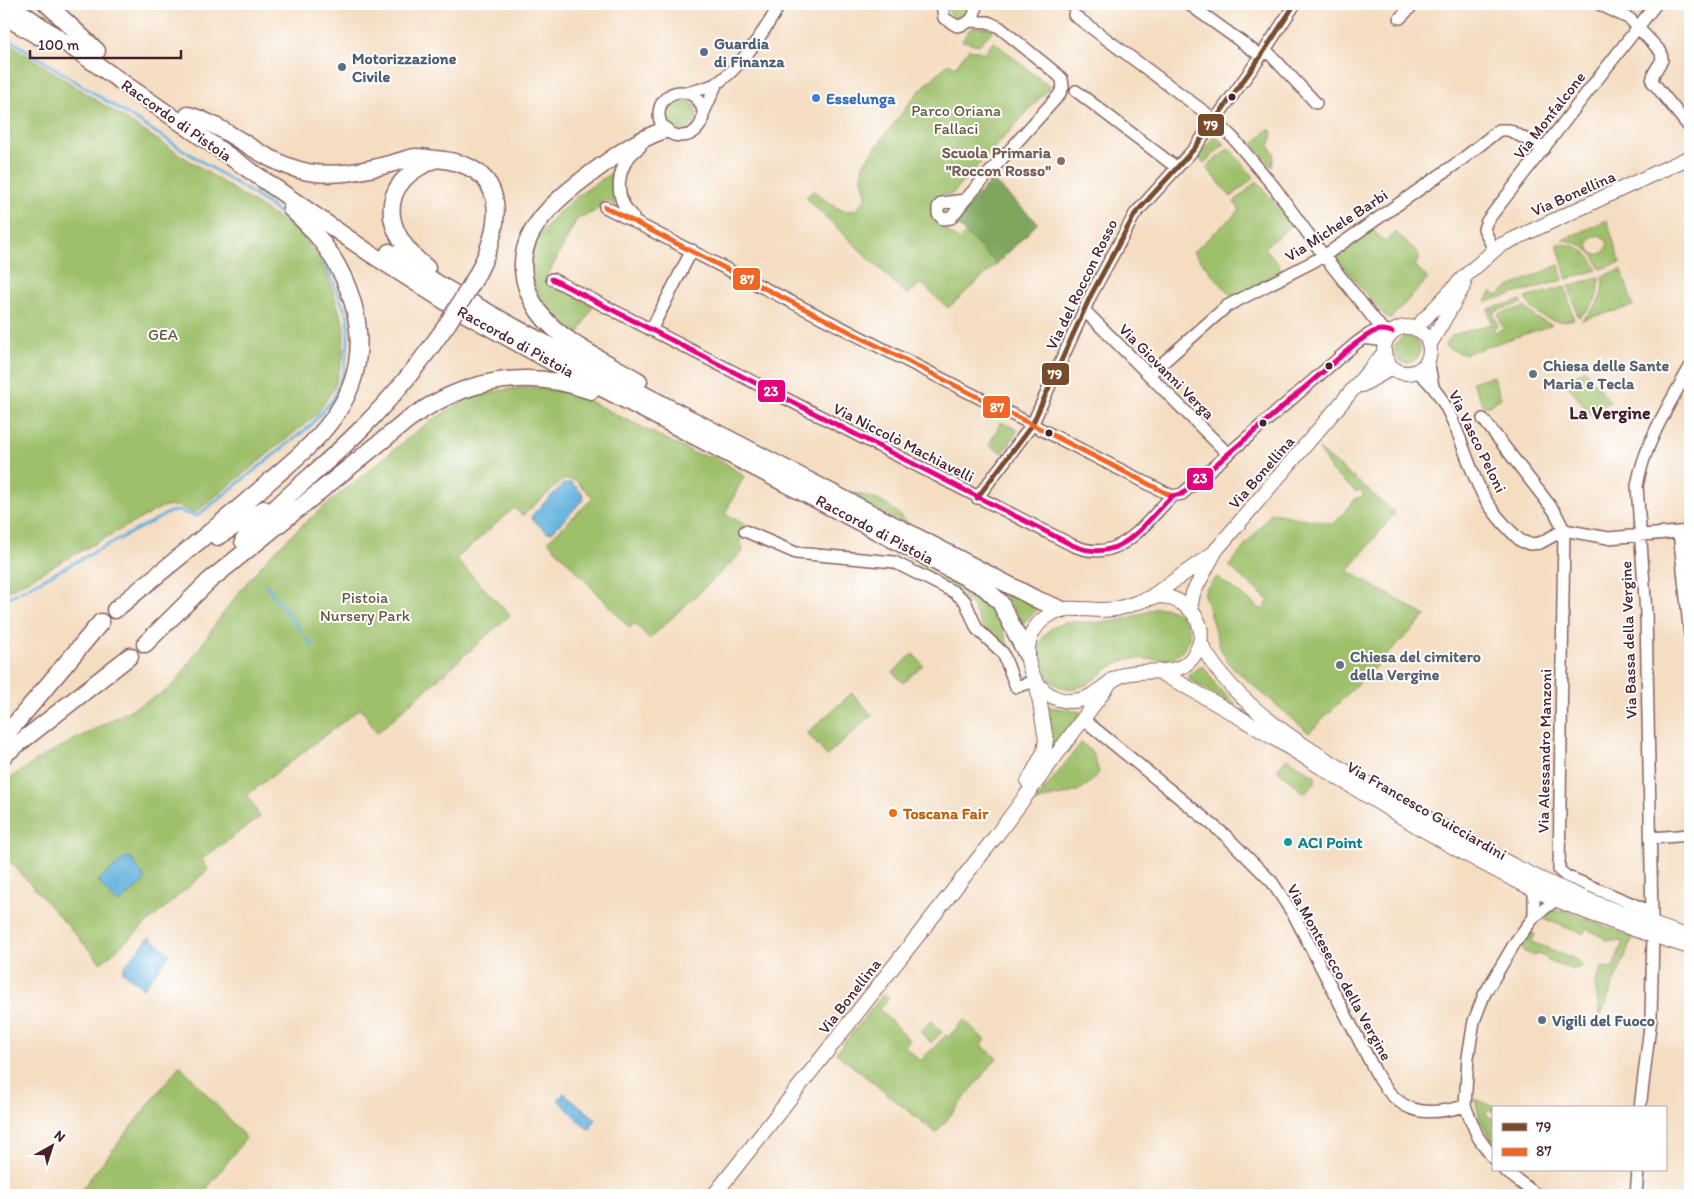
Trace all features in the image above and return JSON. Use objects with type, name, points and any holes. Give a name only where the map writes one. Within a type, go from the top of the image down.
[{"type":"highway","name":"Raccordo di Pistoia","points":[[9,4],[188,115],[385,250],[485,311],[1036,599],[1063,610]]},
{"type":"highway","name":"Raccordo di Pistoia","points":[[28,4],[94,56],[251,172],[368,252],[460,310],[652,414],[984,587],[1000,602],[1026,655]]},
{"type":"highway","points":[[47,4],[94,56]]},
{"type":"highway","points":[[4,16],[67,52],[94,56]]},
{"type":"highway","points":[[188,115],[212,122],[274,161],[308,172],[339,174],[365,170],[413,157],[458,161],[470,166],[486,182],[494,197],[496,213],[493,237],[474,280],[448,323],[414,370],[376,414],[294,489],[253,530],[209,581]]},
{"type":"highway","points":[[667,132],[640,140],[616,155],[564,193],[546,210],[534,227],[526,244],[524,275],[534,302],[552,326],[729,440]]},
{"type":"highway","points":[[436,159],[409,172],[398,186],[392,205],[394,227],[402,242],[420,263],[485,311]]},
{"type":"highway","points":[[114,610],[188,552],[265,486],[324,430],[345,398],[356,362],[356,313],[346,281],[337,262],[306,223],[251,172]]},
{"type":"highway","points":[[144,644],[209,581],[409,419],[434,402],[460,390],[488,381],[531,378],[578,386],[622,406],[652,414]]},
{"type":"highway","points":[[188,552],[246,521],[294,489]]},
{"type":"highway","points":[[4,737],[101,622]]},
{"type":"highway","points":[[4,755],[130,656]]},
{"type":"main road","name":"Via Bonellina","points":[[1416,328],[1494,250],[1690,157]]},
{"type":"main road","name":"Via Bonellina","points":[[1428,360],[1430,344],[1475,268]]},
{"type":"main road","points":[[1428,360],[1416,371],[1404,373],[1392,368],[1386,339],[1403,327],[1416,328],[1426,336],[1430,344]]},
{"type":"main road","name":"Via Bonellina","points":[[1190,610],[1193,593],[1216,550],[1352,393],[1386,339]]},
{"type":"main road","name":"Via Bonellina","points":[[1352,393],[1392,368]]},
{"type":"main road","name":"Via Bonellina","points":[[1151,597],[1216,550]]},
{"type":"main road","points":[[1026,655],[1030,636],[1039,623],[1049,614],[1063,610],[1116,609],[1151,597],[1172,598],[1190,610],[1198,622],[1200,642],[1196,654],[1187,664],[1161,673],[1134,672],[1112,680],[1089,697],[1076,700],[1056,697],[1036,683]]},
{"type":"main road","name":"Via Francesco Guicciardini","points":[[1200,642],[1221,676],[1242,696],[1284,730],[1329,761],[1518,868],[1652,924],[1690,937]]},
{"type":"main road","name":"Via Bonellina","points":[[1009,818],[1045,746],[1046,735],[1036,683],[1026,655]]},
{"type":"main road","name":"Via Francesco Guicciardini","points":[[1161,673],[1232,712],[1332,775],[1450,844],[1534,889],[1557,899],[1652,924],[1690,947]]},
{"type":"main road","name":"Via Bonellina","points":[[714,1195],[1009,818],[1112,680]]},
{"type":"street","points":[[717,83],[687,92],[672,93],[661,104],[659,118],[667,132],[681,137],[693,133],[702,123],[704,112],[717,83],[756,41],[780,4]]},
{"type":"street","points":[[942,4],[943,16],[951,24],[960,26],[973,12],[999,28],[1057,74],[1062,79],[1063,87],[1059,96],[965,200]]},
{"type":"street","points":[[1190,4],[1264,53],[1316,102]]},
{"type":"street","name":"Via del Roccon Rosso","points":[[977,498],[1032,425],[1084,310],[1135,214],[1177,168],[1214,120],[1264,53],[1295,4]]},
{"type":"street","points":[[1400,18],[1414,4]]},
{"type":"street","points":[[1599,4],[1626,16],[1663,54],[1662,60],[1652,76],[1652,81],[1690,128]]},
{"type":"street","name":"Via Monfalcone","points":[[1494,250],[1485,231],[1485,223],[1656,4]]},
{"type":"street","points":[[1074,15],[1214,120],[1238,144],[1275,188],[1386,339]]},
{"type":"street","points":[[1076,91],[1177,168]]},
{"type":"street","points":[[687,92],[700,102],[704,112]]},
{"type":"street","name":"Via Michele Barbi","points":[[1149,375],[1227,306],[1324,256],[1460,161],[1501,129],[1512,131],[1544,149]]},
{"type":"street","points":[[638,222],[625,209],[620,198],[619,184],[624,164],[631,154],[644,144],[667,132]]},
{"type":"street","points":[[605,207],[638,222],[1172,496]]},
{"type":"street","points":[[651,330],[692,250]]},
{"type":"street","name":"Via Niccolò Machiavelli","points":[[552,279],[1079,549],[1102,552],[1114,549],[1126,542],[1172,496],[1180,495],[1363,338],[1386,339]]},
{"type":"street","name":"Via Giovanni Verga","points":[[1084,310],[1228,454]]},
{"type":"street","name":"Via Vasco Peloni","points":[[1428,360],[1434,387],[1456,428],[1482,494],[1516,537],[1525,543],[1534,544],[1564,530],[1555,512],[1483,419]]},
{"type":"street","name":"Via Bassa della Vergine","points":[[1640,1106],[1651,1018],[1652,838],[1646,606],[1637,486],[1640,470],[1655,433],[1690,366]]},
{"type":"street","name":"Via Vasco Peloni","points":[[1416,371],[1434,387]]},
{"type":"street","points":[[1564,530],[1601,538],[1684,532],[1690,636]]},
{"type":"street","name":"Via Alessandro Manzoni","points":[[1564,530],[1559,870],[1566,876],[1652,924]]},
{"type":"street","points":[[745,531],[796,553],[894,562],[946,587],[963,598],[977,629],[1003,653],[1016,687],[1036,683]]},
{"type":"street","name":"Via Montesecco della Vergine","points":[[1083,719],[1213,824],[1252,860],[1272,882],[1288,905],[1381,1080],[1392,1095],[1409,1108],[1425,1113],[1440,1112],[1465,1106]]},
{"type":"street","points":[[1652,838],[1690,835]]},
{"type":"street","points":[[1534,889],[1534,917]]},
{"type":"street","points":[[1492,1157],[1478,1137],[1465,1106],[1468,1057],[1479,1008],[1516,941],[1534,917],[1557,899]]},
{"type":"street","points":[[1507,1172],[1537,1195]]},
{"type":"street","points":[[1636,1195],[1638,1172]]},
{"type":"green space","points":[[950,4],[967,4],[967,14],[960,19],[955,18],[949,12]]},
{"type":"green space","points":[[974,27],[994,30],[979,45],[962,41],[968,31]]},
{"type":"green space","name":"GEA","points":[[4,40],[299,232],[319,258],[328,277],[344,325],[343,356],[334,388],[316,415],[195,513],[177,506],[162,507],[4,593]]},
{"type":"green space","name":"Parco Oriana Fallaci","points":[[993,41],[1050,87],[951,195],[942,195],[932,203],[931,209],[933,214],[945,229],[959,240],[966,233],[997,264],[948,308],[921,283],[907,295],[806,198],[813,190],[826,201],[841,209],[855,210],[861,205],[866,195],[861,175],[863,164],[918,92],[949,63],[955,67],[969,49],[985,53]]},
{"type":"green space","points":[[681,98],[692,103],[697,114],[692,125],[681,130],[670,125],[665,114],[670,103]]},
{"type":"green space","points":[[1267,130],[1271,130],[1273,135],[1269,146],[1274,153],[1272,167],[1253,144]]},
{"type":"green space","points":[[1214,136],[1225,144],[1204,163],[1198,156]]},
{"type":"green space","points":[[1229,148],[1254,178],[1231,197],[1206,167]]},
{"type":"green space","points":[[611,173],[611,189],[616,207],[606,199],[594,212],[577,219],[545,278],[593,306],[576,338],[546,313],[529,273],[532,253],[539,236],[553,218],[576,197]]},
{"type":"green space","points":[[992,180],[1038,223],[997,264],[954,222]]},
{"type":"green space","points":[[1257,181],[1293,225],[1265,247],[1284,272],[1233,298],[1193,252],[1240,210],[1234,202]]},
{"type":"green space","points":[[1607,220],[1620,263],[1600,269],[1594,257],[1586,248],[1562,240]],"holes":[[[1599,235],[1606,239],[1608,246],[1603,253],[1596,255],[1590,251],[1588,244],[1592,237]]]},
{"type":"green space","points":[[1371,228],[1385,242],[1395,232],[1417,252],[1416,254],[1420,258],[1415,265],[1428,279],[1390,319],[1385,316],[1334,256]]},
{"type":"green space","points":[[1557,244],[1570,245],[1582,250],[1590,258],[1597,270],[1567,279]]},
{"type":"green space","points":[[1559,265],[1563,280],[1486,302],[1491,292],[1497,296],[1507,288]]},
{"type":"green space","points":[[1622,270],[1633,306],[1581,320],[1599,301],[1603,289],[1602,276]]},
{"type":"green space","points":[[1599,277],[1599,290],[1595,300],[1578,317],[1569,286]]},
{"type":"green space","points":[[1565,287],[1574,319],[1567,321],[1552,320],[1540,315],[1529,305],[1525,298]]},
{"type":"green space","points":[[1521,300],[1523,303],[1493,312],[1498,326],[1493,328],[1494,332],[1503,329],[1498,314],[1525,307],[1536,318],[1552,325],[1465,354],[1458,353],[1444,345],[1453,335],[1492,324],[1488,309]]},
{"type":"green space","points":[[1407,337],[1416,341],[1420,350],[1416,359],[1407,363],[1398,359],[1394,350],[1398,341]]},
{"type":"green space","points":[[1584,369],[1610,402],[1592,416],[1566,383]]},
{"type":"green space","points":[[1493,376],[1501,398],[1489,406],[1484,406],[1472,382]]},
{"type":"green space","name":"Pistoia Nursery Park","points":[[531,387],[561,392],[585,399],[696,454],[716,457],[744,476],[725,514],[748,526],[740,540],[743,552],[649,639],[635,623],[630,628],[548,541],[593,498],[576,481],[570,479],[563,480],[522,516],[514,508],[456,559],[510,615],[377,733],[361,708],[247,795],[260,817],[202,859],[208,870],[101,963],[6,857],[4,859],[4,782],[42,757],[166,691],[176,682],[239,592],[277,549],[323,507],[418,431],[455,406],[483,394]]},
{"type":"green space","points":[[1001,422],[1018,430],[1003,453],[989,445]]},
{"type":"green space","points":[[1319,449],[1395,513],[1348,571],[1426,616],[1309,733],[1231,666],[1220,648],[1204,594],[1207,587],[1217,577],[1262,610],[1269,601],[1229,566],[1271,513],[1334,524],[1356,498],[1363,497],[1362,490],[1355,491],[1332,472]]},
{"type":"green space","points":[[843,492],[863,495],[881,502],[897,512],[911,527]]},
{"type":"green space","points":[[920,559],[935,573],[971,591],[988,603],[998,617],[1008,645],[1004,647],[985,633],[972,605],[915,568]]},
{"type":"green space","points":[[998,585],[1037,605],[1038,609],[1025,622],[1022,622]]},
{"type":"green space","points":[[1156,608],[1170,609],[1176,612],[1188,626],[1189,640],[1183,650],[1176,656],[1160,660],[1133,659],[1123,661],[1109,668],[1089,683],[1075,688],[1066,688],[1056,684],[1042,670],[1039,660],[1041,640],[1047,632],[1056,626],[1068,622],[1115,621]]},
{"type":"green space","points":[[913,654],[923,665],[903,683],[893,672]]},
{"type":"green space","points":[[1199,667],[1204,667],[1218,688],[1236,703],[1234,706],[1190,680],[1189,675]]},
{"type":"green space","points":[[852,693],[872,715],[827,756],[807,733]]},
{"type":"green space","points":[[1045,706],[1081,712],[1056,748],[1052,747],[1052,728]]},
{"type":"green space","points":[[1082,742],[1093,753],[1099,772],[1092,781],[1070,794],[1034,803]]},
{"type":"green space","points":[[1287,758],[1315,776],[1315,784],[1305,794],[1277,769]]},
{"type":"green space","points":[[1551,911],[1566,911],[1633,937],[1600,1017],[1595,983],[1601,968],[1613,967],[1623,942],[1607,940],[1586,928],[1583,934],[1542,918]]},
{"type":"green space","points":[[1530,932],[1535,934],[1532,942],[1573,958],[1583,966],[1574,970],[1547,961],[1547,958],[1537,954],[1535,956],[1524,952],[1521,944]]},
{"type":"green space","points":[[884,994],[889,999],[879,1009],[910,1040],[904,1046],[920,1061],[946,1035],[948,1037],[964,1020],[985,1040],[981,1045],[997,1058],[936,1133],[836,1053]]},
{"type":"green space","points":[[931,1021],[942,1032],[931,1043],[920,1032]]},
{"type":"green space","points":[[180,1065],[246,1138],[202,1195],[77,1195]]},
{"type":"green space","points":[[1475,1099],[1493,1106],[1492,1112],[1488,1110],[1486,1115],[1492,1118],[1492,1141],[1480,1119]]},
{"type":"water","points":[[571,482],[582,493],[584,499],[552,532],[547,532],[532,519],[532,515],[562,485]]},
{"type":"water","points":[[126,857],[131,858],[146,880],[119,903],[113,899],[98,881]]},
{"type":"water","points":[[149,937],[170,954],[143,988],[123,972],[123,968]]},
{"type":"water","points":[[564,1093],[596,1119],[590,1129],[585,1127],[558,1100]]},
{"type":"waterway","points":[[4,36],[259,198],[298,226]]},
{"type":"waterway","points":[[4,600],[170,512],[178,511],[197,516],[310,426],[334,398],[344,371],[348,343],[348,317],[321,254]]},
{"type":"waterway","points":[[266,585],[301,631]]},
{"type":"waterway","points":[[307,638],[313,646]]},
{"type":"transit line","name":"79","points":[[977,498],[1032,425],[1091,295],[1135,214],[1194,149],[1261,56],[1295,4]]},
{"type":"transit line","name":"87","points":[[605,207],[1172,496]]},
{"type":"transit line","name":"23","points":[[552,279],[1072,545],[1089,550],[1103,550],[1116,547],[1128,540],[1172,496],[1182,494],[1355,344],[1377,331],[1386,330],[1392,332]]},
{"type":"place","name":"Guardia di Finanza","points":[[704,52]]},
{"type":"place","name":"Motorizzazione Civile","points":[[342,67]]},
{"type":"place","name":"Esselunga","points":[[816,98]]},
{"type":"place","name":"Scuola Primaria \"Roccon Rosso\"","points":[[1061,161]]},
{"type":"place","name":"Chiesa delle Sante Maria e Tecla","points":[[1533,374]]},
{"type":"place","name":"Chiesa del cimitero della Vergine","points":[[1340,665]]},
{"type":"place","name":"Toscana Fair","points":[[893,813]]},
{"type":"place","name":"ACI Point","points":[[1288,842]]},
{"type":"place","name":"Vigili del Fuoco","points":[[1542,1020]]},
{"type":"district","name":"La Vergine","points":[[1610,413]]}]
